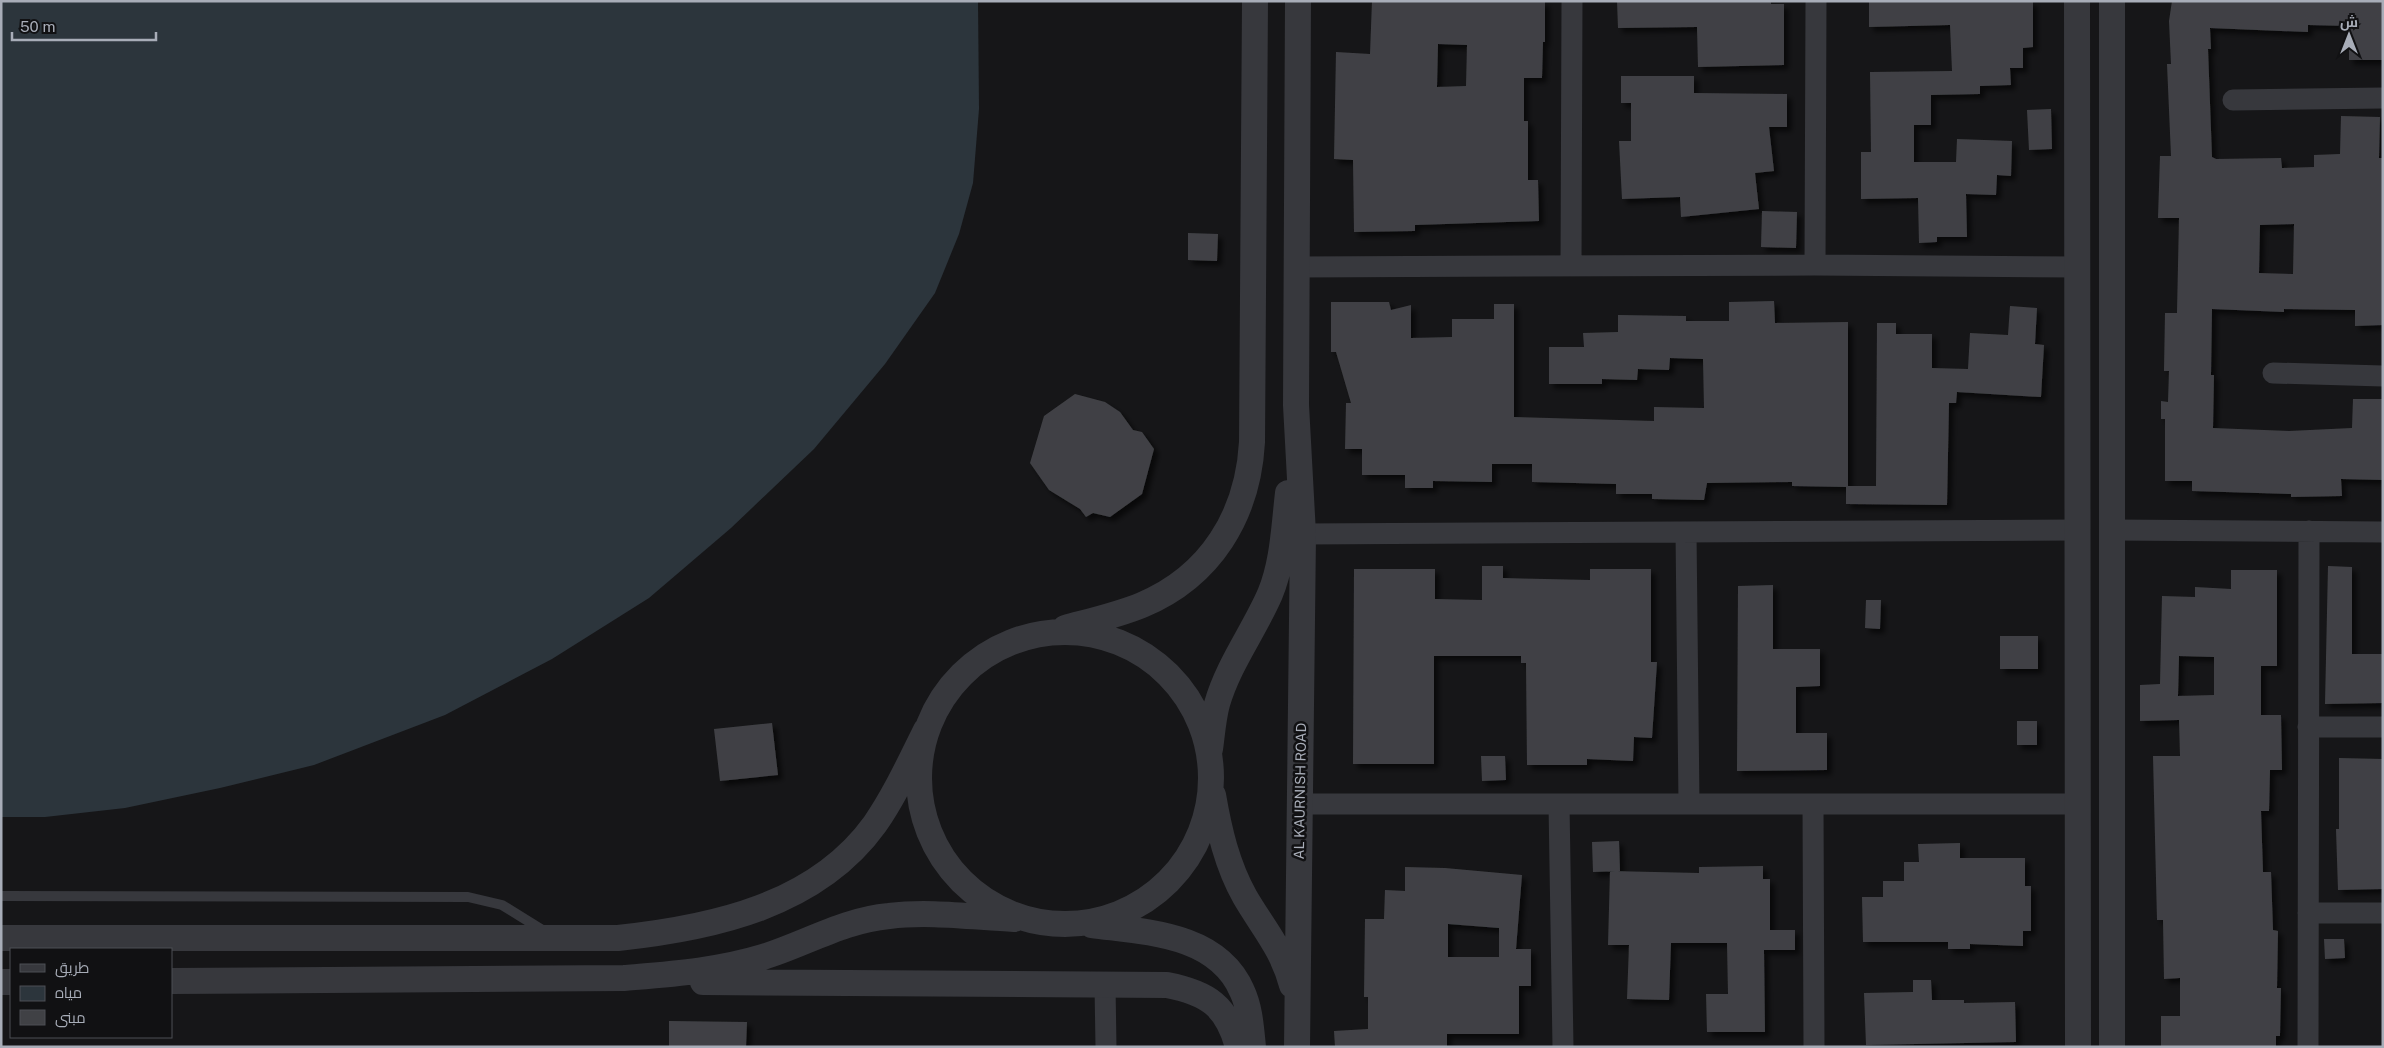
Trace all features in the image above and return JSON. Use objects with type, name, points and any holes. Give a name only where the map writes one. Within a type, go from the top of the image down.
[{"type":"street","points":[[4,938],[618,938],[662,933],[744,914],[781,900],[810,884],[836,866],[874,825],[889,802],[945,693],[974,663],[1010,642],[1140,606],[1185,580],[1216,549],[1240,507],[1248,477],[1252,442],[1255,1]]},
{"type":"street","points":[[1298,1],[1296,405],[1283,544],[1277,575],[1270,594],[1222,690],[1217,705],[1209,752],[1211,787],[1218,822],[1233,871],[1246,898],[1279,950],[1292,983],[1298,1008]]},
{"type":"street","points":[[1571,266],[1572,1]]},
{"type":"street","points":[[1815,265],[1816,1]]},
{"type":"street","points":[[2077,1],[2078,1047]]},
{"type":"street","points":[[2112,1],[2112,1047]]},
{"type":"street","points":[[2233,100],[2383,98]]},
{"type":"street","points":[[1297,267],[1815,265],[2078,267]]},
{"type":"street","points":[[2273,373],[2383,376]]},
{"type":"street","name":"AL KAURNISH ROAD","points":[[1296,405],[1303,534],[1297,1047]]},
{"type":"street","points":[[1303,534],[2078,530]]},
{"type":"street","points":[[2078,530],[2112,665]]},
{"type":"street","points":[[2112,530],[2383,532]]},
{"type":"street","points":[[2308,1047],[2309,531]]},
{"type":"street","points":[[1686,532],[1689,804]]},
{"type":"street","points":[[1051,632],[1094,635],[1135,650],[1170,676],[1196,711],[1209,752]]},
{"type":"street","points":[[2308,727],[2383,727]]},
{"type":"street","points":[[926,730],[917,778],[925,825],[948,867],[983,900],[1028,920]]},
{"type":"street","points":[[1078,924],[1120,913],[1157,892],[1186,860],[1200,830],[1211,787]]},
{"type":"street","points":[[1299,804],[2078,804]]},
{"type":"street","points":[[1559,804],[1563,1047]]},
{"type":"street","points":[[1813,804],[1814,1047]]},
{"type":"street","points":[[2308,913],[2383,913]]},
{"type":"street","points":[[624,978],[694,972],[731,966],[765,956],[838,928],[888,916],[1028,920],[1053,924],[1078,924],[1164,935],[1203,949],[1233,975],[1242,990],[1247,1006],[1252,1047]]},
{"type":"street","points":[[172,981],[624,978],[721,983],[1167,984],[1202,995],[1215,1002],[1225,1014],[1233,1030],[1238,1047]]},
{"type":"street","points":[[1105,985],[1106,1047]]},
{"type":"lane","points":[[1,896],[468,897],[502,905],[556,938]]},
{"type":"water","points":[[1,1],[978,1],[979,109],[973,183],[959,234],[935,293],[885,364],[814,449],[731,528],[649,598],[552,659],[445,715],[314,765],[220,788],[125,808],[45,817],[1,817]]},
{"type":"building","points":[[1372,1],[1545,1],[1545,42],[1543,42],[1542,78],[1524,78],[1524,121],[1528,121],[1528,180],[1538,180],[1539,221],[1415,225],[1415,231],[1354,232],[1353,160],[1334,159],[1336,52],[1370,54]],"holes":[[[1438,44],[1467,45],[1466,86],[1437,87]]]},
{"type":"building","points":[[1617,1],[1771,1],[1771,4],[1784,4],[1784,65],[1698,67],[1697,27],[1618,28]]},
{"type":"building","points":[[1869,1],[2033,1],[2033,47],[2023,48],[2023,68],[2010,68],[2011,85],[1980,86],[1980,94],[1931,95],[1931,125],[1914,125],[1914,162],[1956,162],[1957,139],[2012,141],[2011,176],[1997,175],[1996,195],[1966,194],[1967,237],[1937,237],[1937,242],[1919,243],[1918,198],[1861,199],[1861,152],[1871,152],[1870,72],[1952,71],[1950,25],[1869,27]]},
{"type":"building","points":[[2172,1],[2383,1],[2383,60],[2349,60],[2349,26],[2308,25],[2308,32],[2210,28],[2211,49],[2208,49],[2212,157],[2216,159],[2281,158],[2282,168],[2314,167],[2314,155],[2340,154],[2341,116],[2380,117],[2379,158],[2383,158],[2383,325],[2355,326],[2355,310],[2284,309],[2284,312],[2212,309],[2211,375],[2214,375],[2213,428],[2289,431],[2352,428],[2353,399],[2383,399],[2383,480],[2341,479],[2342,496],[2291,497],[2291,494],[2192,491],[2192,481],[2165,481],[2165,419],[2161,419],[2161,401],[2168,402],[2169,371],[2164,371],[2165,313],[2177,313],[2179,218],[2158,218],[2160,156],[2171,156],[2167,64],[2171,64],[2169,21]],"holes":[[[2294,224],[2293,274],[2259,273],[2260,225]]]},
{"type":"building","points":[[1621,76],[1694,76],[1694,93],[1787,94],[1787,127],[1769,127],[1774,171],[1755,173],[1759,209],[1681,217],[1680,197],[1622,199],[1619,141],[1631,141],[1631,103],[1621,103]]},
{"type":"building","points":[[2051,109],[2052,149],[2029,150],[2027,110]]},
{"type":"building","points":[[1762,211],[1797,212],[1796,248],[1761,247]]},
{"type":"building","points":[[1188,233],[1218,234],[1217,261],[1188,260]]},
{"type":"building","points":[[1774,301],[1775,323],[1848,322],[1848,486],[1876,486],[1877,323],[1896,323],[1896,334],[1932,334],[1932,368],[1968,369],[1970,333],[2008,335],[2010,306],[2037,308],[2035,344],[2044,345],[2041,397],[1957,392],[1956,403],[1949,403],[1947,505],[1846,504],[1846,487],[1792,486],[1792,482],[1707,483],[1704,500],[1652,499],[1652,494],[1616,494],[1616,484],[1532,482],[1532,464],[1492,464],[1492,482],[1433,481],[1433,488],[1405,488],[1405,475],[1362,475],[1362,449],[1345,449],[1346,403],[1351,403],[1336,352],[1331,352],[1331,302],[1389,302],[1391,310],[1411,305],[1411,338],[1452,337],[1452,319],[1494,319],[1494,304],[1514,304],[1514,417],[1654,421],[1654,407],[1704,408],[1703,359],[1670,358],[1669,370],[1638,369],[1637,380],[1602,379],[1602,384],[1549,384],[1549,347],[1584,347],[1583,333],[1618,332],[1618,315],[1686,316],[1686,321],[1729,321],[1729,302]]},
{"type":"building","points":[[1075,394],[1105,402],[1120,412],[1133,430],[1142,432],[1154,449],[1142,494],[1110,517],[1093,513],[1086,517],[1080,509],[1049,490],[1030,463],[1044,416]]},
{"type":"building","points":[[1482,566],[1503,566],[1503,578],[1590,580],[1590,569],[1651,569],[1651,662],[1657,662],[1652,738],[1634,737],[1633,761],[1587,759],[1587,765],[1527,765],[1526,663],[1521,663],[1521,656],[1434,656],[1434,764],[1353,764],[1354,569],[1435,569],[1435,599],[1482,600]]},
{"type":"building","points":[[2328,566],[2352,567],[2352,654],[2383,654],[2383,703],[2325,704]]},
{"type":"building","points":[[2231,570],[2277,570],[2277,666],[2261,666],[2261,715],[2281,715],[2282,770],[2270,770],[2269,811],[2261,811],[2263,872],[2271,872],[2273,930],[2278,931],[2277,988],[2281,988],[2280,1036],[2276,1036],[2276,1047],[2161,1047],[2161,1016],[2180,1016],[2180,978],[2164,979],[2163,920],[2157,920],[2153,756],[2180,756],[2179,720],[2140,721],[2140,685],[2160,684],[2162,596],[2195,597],[2195,587],[2231,589]],"holes":[[[2179,656],[2214,657],[2214,695],[2178,696]]]},
{"type":"building","points":[[1773,585],[1773,649],[1820,649],[1820,686],[1796,687],[1796,733],[1827,733],[1827,770],[1737,771],[1738,586]]},
{"type":"building","points":[[1866,600],[1881,600],[1880,629],[1865,628]]},
{"type":"building","points":[[2000,636],[2038,636],[2038,669],[2000,669]]},
{"type":"building","points":[[2017,721],[2037,721],[2037,745],[2017,745]]},
{"type":"building","points":[[772,723],[778,775],[720,781],[714,729]]},
{"type":"building","points":[[1481,756],[1505,756],[1506,780],[1482,781]]},
{"type":"building","points":[[2339,758],[2383,759],[2383,889],[2338,890],[2336,829],[2339,829]]},
{"type":"building","points":[[1619,841],[1620,871],[1593,872],[1592,842]]},
{"type":"building","points":[[1960,843],[1960,858],[2025,858],[2025,886],[2031,886],[2031,931],[2023,931],[2023,946],[1970,944],[1970,949],[1948,949],[1948,942],[1863,942],[1862,897],[1883,897],[1883,881],[1904,881],[1904,862],[1919,862],[1918,844]]},
{"type":"building","points":[[1763,866],[1763,879],[1770,879],[1770,930],[1795,930],[1795,950],[1764,950],[1765,1032],[1707,1032],[1706,994],[1728,994],[1727,943],[1671,943],[1669,1000],[1627,999],[1629,945],[1608,945],[1610,871],[1699,873],[1699,867]]},
{"type":"building","points":[[1405,867],[1445,868],[1522,875],[1516,949],[1531,949],[1531,986],[1519,986],[1519,1034],[1447,1034],[1447,1047],[1335,1047],[1334,1031],[1368,1029],[1368,997],[1364,997],[1365,919],[1384,919],[1385,890],[1405,891]],"holes":[[[1448,924],[1499,928],[1499,957],[1448,957]]]},
{"type":"building","points":[[2324,939],[2344,939],[2345,958],[2325,959]]},
{"type":"building","points":[[1913,980],[1931,980],[1932,1000],[1964,1000],[1964,1003],[2015,1002],[2016,1042],[1866,1045],[1864,993],[1913,992]]},
{"type":"building","points":[[669,1021],[747,1022],[746,1047],[669,1046]]}]
